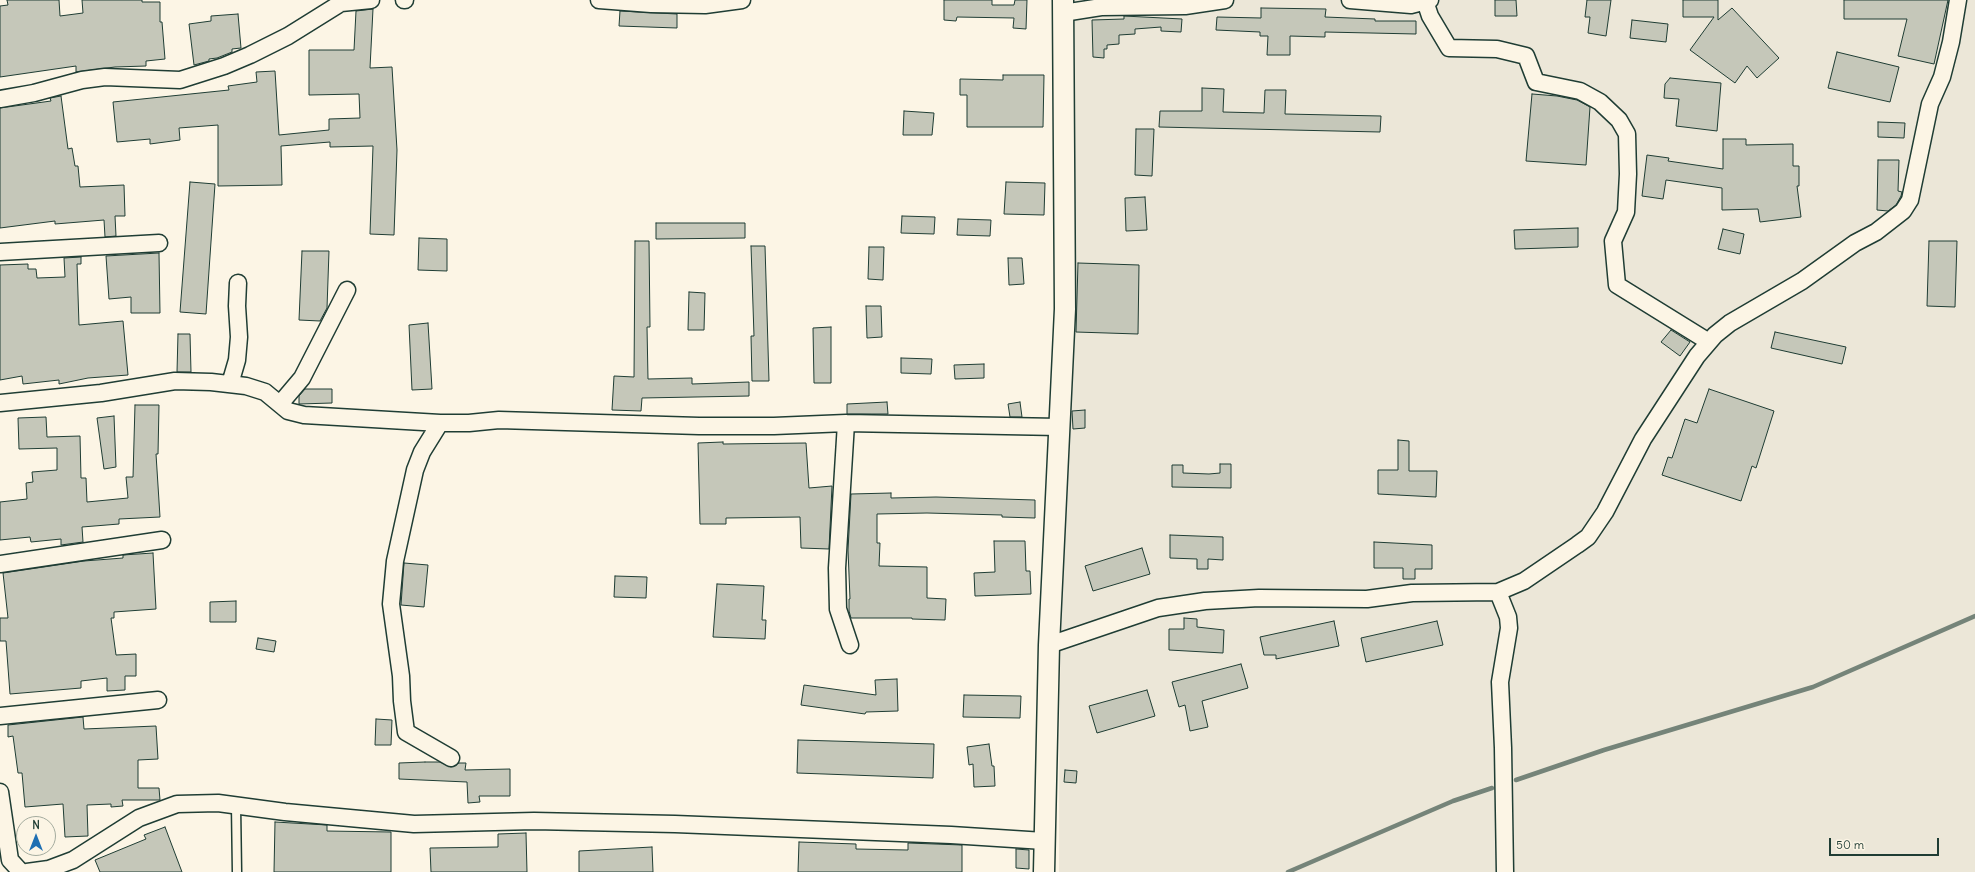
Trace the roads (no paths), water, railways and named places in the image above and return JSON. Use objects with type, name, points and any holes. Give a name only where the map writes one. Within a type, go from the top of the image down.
[{"type":"street","points":[[0,100],[82,80],[105,77],[180,80],[224,66],[250,55],[288,36],[341,3],[371,0]]},
{"type":"street","points":[[599,0],[651,4],[705,5],[742,0]]},
{"type":"street","points":[[1044,872],[1049,644],[1065,309],[1063,6],[1185,6],[1225,0]]},
{"type":"street","points":[[1350,0],[1412,5],[1427,1],[1430,16],[1449,48],[1497,49],[1526,56],[1536,82],[1580,91],[1600,102],[1619,120],[1628,134],[1628,174],[1626,212],[1613,241],[1618,285],[1709,342]]},
{"type":"street","points":[[1049,644],[1158,608],[1205,601],[1259,598],[1367,599],[1412,593],[1498,592],[1524,581],[1588,537],[1605,512],[1642,439],[1697,356],[1709,342],[1730,323],[1802,281],[1855,243],[1876,232],[1903,210],[1910,200],[1930,104],[1942,77],[1946,63],[1958,0]]},
{"type":"street","points":[[0,252],[159,243]]},
{"type":"street","points":[[230,384],[237,360],[239,337],[237,306],[238,283]]},
{"type":"street","points":[[280,404],[302,378],[347,290]]},
{"type":"street","points":[[0,403],[100,393],[176,381],[246,386],[265,392],[288,411],[304,414],[440,423],[469,423],[499,420],[553,423],[759,426],[846,423],[1059,427]]},
{"type":"street","points":[[440,423],[422,452],[415,470],[395,561],[391,604],[401,676],[402,701],[406,732],[451,758]]},
{"type":"street","points":[[846,423],[838,575],[838,609],[850,645]]},
{"type":"street","points":[[0,564],[162,540]]},
{"type":"street","points":[[1498,592],[1508,617],[1509,628],[1500,682],[1503,748],[1505,872]]},
{"type":"street","points":[[0,716],[158,700]]},
{"type":"street","points":[[0,792],[1,811],[10,860],[21,872]]},
{"type":"street","points":[[27,872],[49,869],[73,860],[139,818],[177,804],[218,803],[285,812],[414,824],[534,821],[675,824],[951,835],[1044,841]]},
{"type":"lane","points":[[236,805],[237,872]]},
{"type":"waterway","points":[[1516,780],[1604,750],[1813,687],[1975,616]]},
{"type":"waterway","points":[[1288,872],[1453,801],[1492,788]]}]
